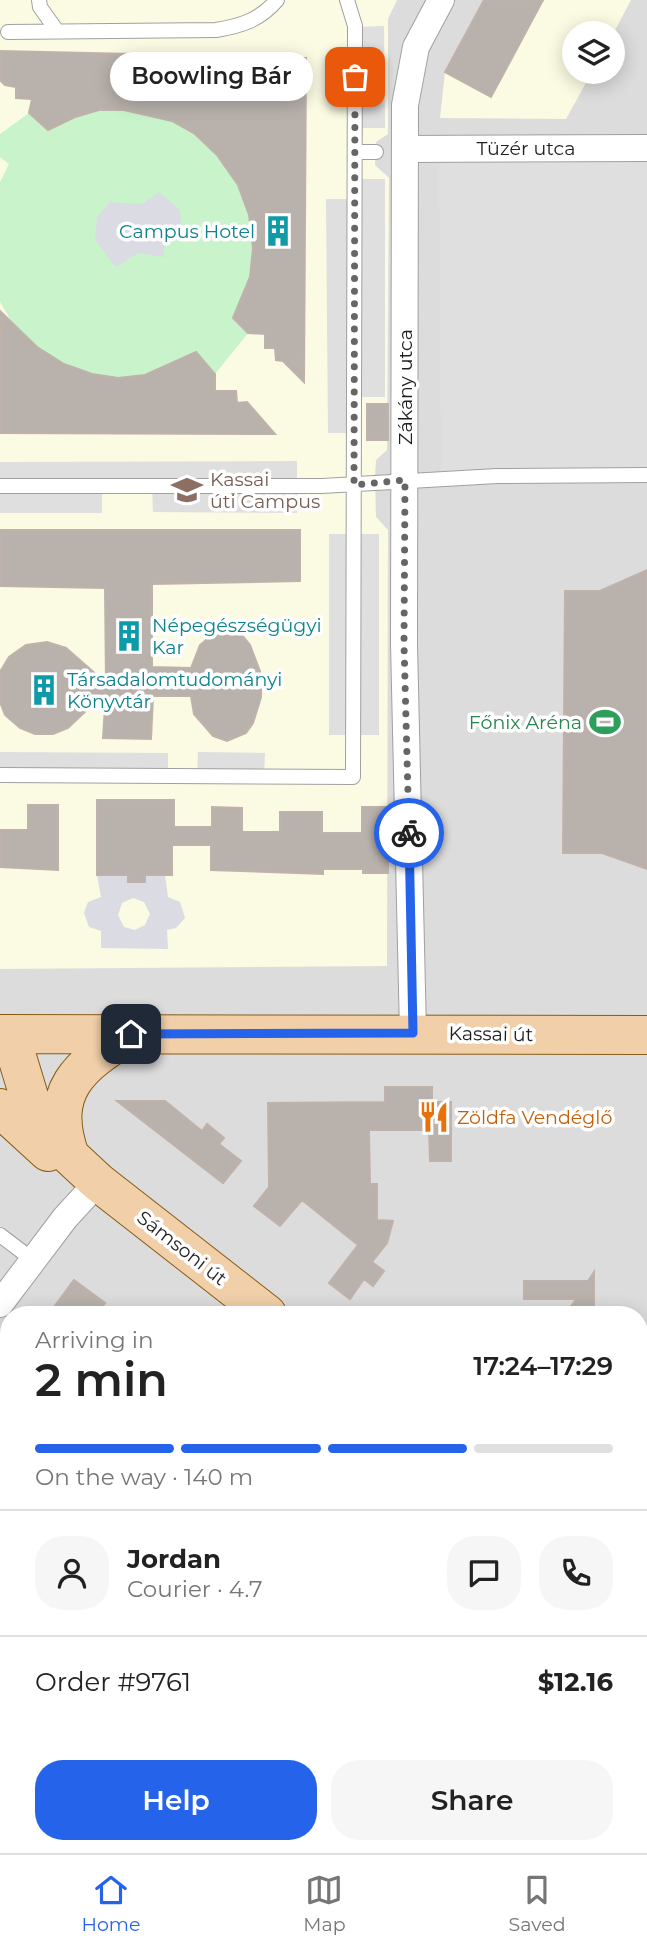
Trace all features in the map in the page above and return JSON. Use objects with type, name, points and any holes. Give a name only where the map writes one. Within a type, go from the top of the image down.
[{"type":"main road","name":"Kassai út","points":[[5,1034],[647,1035]]},
{"type":"main road","name":"Sámsoni út","points":[[5,1034],[31,1103],[67,1160]]},
{"type":"main road","points":[[0,1127],[29,1147],[67,1160],[62,1111],[69,1084],[87,1063],[131,1034]]},
{"type":"main road","name":"Sámsoni út","points":[[0,1108],[23,1131],[98,1182],[257,1306]]},
{"type":"street","name":"Zákány utca","points":[[413,1033],[404,644],[405,104],[416,47],[441,0]]},
{"type":"street","name":"Tüzér utca","points":[[406,149],[647,148]]},
{"type":"street","points":[[0,1304],[98,1182]]},
{"type":"lane","points":[[39,0],[57,31]]},
{"type":"lane","points":[[8,32],[216,30],[240,27],[257,18],[277,0]]},
{"type":"lane","points":[[0,775],[353,777],[355,22],[346,0]]},
{"type":"lane","points":[[355,152],[376,152]]},
{"type":"lane","points":[[0,486],[354,485],[405,480],[647,475]]},
{"type":"lane","points":[[0,1235],[33,1260]]},
{"type":"shaded area","points":[[0,0],[647,0],[647,1306],[0,1306]]},
{"type":"shaded area","name":"Kassai úti Campus","points":[[0,0],[397,0],[388,19],[388,134],[376,142],[375,165],[389,178],[387,450],[376,460],[375,476],[376,517],[388,530],[387,966],[0,969]]},
{"type":"shaded area","points":[[484,0],[631,0],[620,21],[562,21],[562,84],[585,84],[566,119],[440,118],[445,72]]},
{"type":"shaded area","points":[[384,26],[385,128],[355,128],[355,27]]},
{"type":"shaded area","points":[[647,148],[647,475],[441,478],[439,149]]},
{"type":"shaded area","points":[[355,179],[385,179],[385,397],[354,397],[354,433],[328,433],[326,199],[355,199]]},
{"type":"shaded area","points":[[159,192],[180,210],[181,232],[164,247],[164,257],[138,253],[116,267],[95,240],[97,217],[110,202],[142,204]]},
{"type":"shaded area","points":[[297,461],[297,513],[153,512],[152,486],[102,486],[102,513],[0,513],[0,462]]},
{"type":"shaded area","points":[[329,534],[379,534],[379,735],[329,735]]},
{"type":"shaded area","points":[[0,752],[168,753],[168,776],[0,775]]},
{"type":"shaded area","points":[[198,752],[265,753],[264,777],[197,776]]},
{"type":"shaded area","points":[[97,875],[128,875],[128,881],[145,882],[145,875],[165,875],[168,897],[180,902],[185,918],[176,928],[167,930],[168,949],[101,948],[101,931],[89,927],[84,913],[88,902],[101,897]],"holes":[[[133,898],[144,902],[150,914],[145,925],[135,930],[124,927],[118,915],[122,903]]]},
{"type":"green space","points":[[99,110],[136,112],[173,121],[193,132],[211,147],[238,186],[247,209],[252,255],[248,283],[233,318],[248,333],[215,374],[196,352],[145,375],[118,378],[92,374],[65,364],[37,347],[13,324],[0,302],[0,182],[9,164],[0,157],[0,134],[29,113],[48,130],[75,117]]},
{"type":"building","points":[[484,0],[543,0],[491,97],[445,72]]},
{"type":"building","name":"Campus Hotel","points":[[0,51],[306,58],[304,382],[283,361],[276,360],[275,348],[265,348],[265,334],[248,333],[233,318],[250,277],[253,248],[249,215],[238,185],[217,155],[195,134],[172,121],[124,110],[99,110],[75,117],[48,130],[29,113],[32,99],[16,98],[16,87],[5,85],[0,80]]},
{"type":"building","points":[[0,311],[37,347],[64,364],[92,374],[118,378],[145,375],[196,352],[215,374],[215,391],[236,391],[237,403],[247,402],[275,434],[0,433]]},
{"type":"building","points":[[367,404],[388,404],[388,440],[367,440]]},
{"type":"building","name":"Népegészségügyi Kar","points":[[0,530],[300,530],[300,581],[152,584],[152,667],[191,668],[200,645],[217,631],[241,634],[250,645],[261,674],[261,697],[253,723],[246,733],[227,741],[213,736],[194,714],[191,696],[153,696],[151,739],[103,738],[106,692],[68,728],[53,734],[35,734],[20,728],[5,715],[0,702],[0,672],[9,657],[26,645],[47,642],[66,648],[106,683],[105,588],[0,586]]},
{"type":"building","name":"Főnix Aréna","points":[[647,570],[647,869],[602,853],[563,853],[565,591],[600,591]]},
{"type":"building","points":[[97,800],[174,800],[174,827],[212,827],[212,807],[242,808],[242,832],[280,832],[280,812],[322,812],[322,833],[362,833],[362,807],[388,807],[388,873],[363,873],[363,869],[323,869],[323,874],[211,870],[211,845],[172,845],[172,875],[145,875],[145,882],[128,882],[128,875],[97,875]]},
{"type":"building","points":[[28,805],[58,805],[58,870],[0,867],[0,830],[28,830]]},
{"type":"building","points":[[385,1087],[432,1087],[432,1102],[451,1102],[451,1161],[430,1161],[429,1130],[369,1130],[370,1184],[377,1184],[377,1220],[393,1221],[387,1243],[372,1262],[384,1271],[373,1286],[364,1279],[350,1299],[329,1283],[358,1245],[302,1200],[280,1226],[254,1206],[269,1187],[268,1103],[385,1102]]},
{"type":"building","points":[[117,1101],[165,1101],[202,1131],[207,1124],[224,1138],[219,1144],[241,1161],[223,1183]]},
{"type":"building","points":[[594,1272],[594,1306],[571,1306],[576,1299],[524,1299],[524,1281],[588,1281]]},
{"type":"building","points":[[74,1280],[105,1303],[103,1306],[55,1306]]},
{"type":"way so far","points":[[355,77],[354,485],[405,480],[404,644],[409,833]]},
{"type":"place","name":"Boowling Bár","points":[[355,77]]},
{"type":"place","name":"Campus Hotel","points":[[278,231]]},
{"type":"place","name":"Kassai úti Campus","points":[[187,490]]},
{"type":"place","name":"Népegészségügyi Kar","points":[[129,636]]},
{"type":"place","name":"Társadalomtudományi Könyvtár","points":[[44,690]]},
{"type":"place","name":"Főnix Aréna","points":[[605,722]]},
{"type":"place","name":"Zöldfa Vendéglő","points":[[434,1117]]},
{"type":"route","points":[[131,1034],[413,1033],[409,833]]}]
